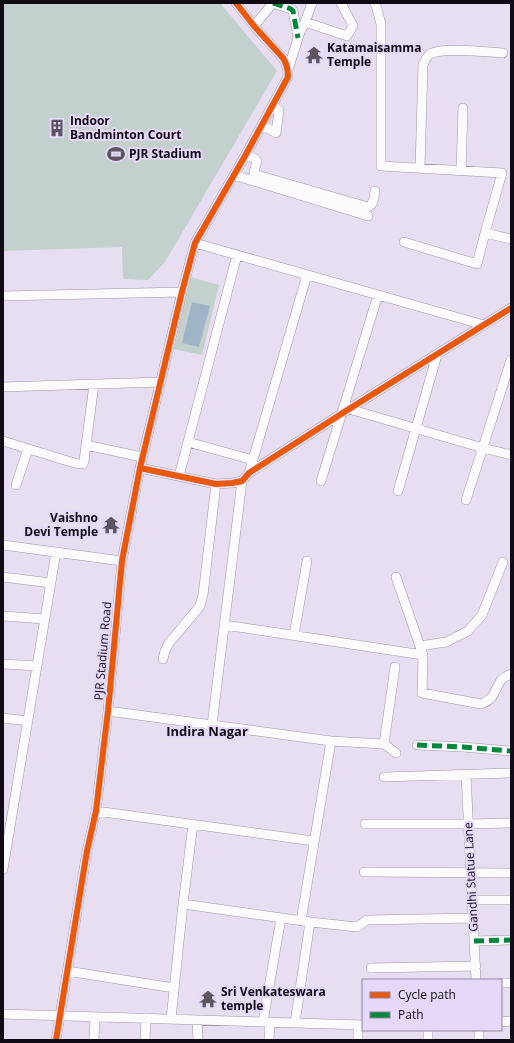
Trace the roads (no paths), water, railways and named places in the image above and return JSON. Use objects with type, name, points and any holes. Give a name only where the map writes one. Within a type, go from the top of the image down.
[{"type":"street","points":[[236,3],[254,26],[283,58],[288,70]]},
{"type":"street","points":[[254,26],[273,3],[293,11],[298,38]]},
{"type":"street","name":"PJR Stadium Road","points":[[56,1040],[87,851],[96,811],[108,712],[122,561],[142,457],[182,292],[195,243],[288,77],[288,70],[298,38],[312,3]]},
{"type":"street","points":[[305,22],[347,36],[353,26],[341,3]]},
{"type":"street","points":[[375,3],[380,24],[381,166],[502,174],[476,264],[404,242]]},
{"type":"street","points":[[420,168],[422,64],[429,55],[437,52],[454,51],[502,53]]},
{"type":"street","points":[[262,125],[276,133],[279,110],[272,107]]},
{"type":"street","points":[[461,171],[463,108]]},
{"type":"street","points":[[245,156],[254,158],[257,161],[254,174],[368,207],[371,206],[376,191]]},
{"type":"street","points":[[234,175],[368,216]]},
{"type":"street","points":[[485,233],[511,240]]},
{"type":"street","points":[[195,243],[484,325]]},
{"type":"street","points":[[179,476],[237,255]]},
{"type":"street","points":[[249,473],[306,275]]},
{"type":"street","points":[[3,296],[182,292]]},
{"type":"street","points":[[321,481],[378,295]]},
{"type":"street","points":[[212,725],[242,481],[249,473],[511,308]]},
{"type":"street","points":[[398,491],[437,355]]},
{"type":"street","points":[[466,500],[511,360]]},
{"type":"street","points":[[3,387],[161,382]]},
{"type":"street","points":[[3,441],[83,464],[94,384]]},
{"type":"street","points":[[349,409],[511,455]]},
{"type":"street","points":[[188,442],[253,460]]},
{"type":"street","points":[[86,445],[142,457]]},
{"type":"street","points":[[16,485],[28,449]]},
{"type":"street","points":[[140,468],[216,484],[242,481]]},
{"type":"street","points":[[164,659],[165,650],[169,643],[200,606],[203,595],[216,484]]},
{"type":"street","points":[[3,545],[122,561]]},
{"type":"street","points":[[3,869],[7,817],[28,721],[56,552]]},
{"type":"street","points":[[294,635],[307,561]]},
{"type":"street","points":[[225,625],[421,650],[446,642],[468,631],[482,614],[503,562]]},
{"type":"street","points":[[3,577],[51,583]]},
{"type":"street","points":[[396,577],[421,650],[422,693],[481,704],[492,698],[502,680],[511,674]]},
{"type":"street","points":[[3,616],[45,619]]},
{"type":"street","points":[[3,664],[37,666]]},
{"type":"street","points":[[384,744],[395,667]]},
{"type":"street","points":[[108,712],[331,741],[384,744],[396,754]]},
{"type":"street","points":[[3,718],[28,721]]},
{"type":"street","points":[[295,1023],[314,842],[331,741]]},
{"type":"street","points":[[417,745],[511,751]]},
{"type":"street","points":[[384,777],[511,773]]},
{"type":"street","name":"Gandhi Statue Lane","points":[[466,774],[476,979]]},
{"type":"street","points":[[96,811],[314,842]]},
{"type":"street","points":[[365,824],[511,823]]},
{"type":"street","points":[[170,1019],[193,824]]},
{"type":"street","points":[[364,872],[511,873]]},
{"type":"street","points":[[472,900],[511,900]]},
{"type":"street","points":[[183,904],[305,922],[357,927],[367,920],[473,918]]},
{"type":"street","points":[[270,1040],[266,1022],[281,918]]},
{"type":"street","points":[[474,941],[511,940]]},
{"type":"street","points":[[371,968],[476,966]]},
{"type":"street","points":[[67,971],[174,988]]},
{"type":"street","points":[[3,1014],[361,1025],[358,1040]]},
{"type":"street","points":[[94,1040],[95,1016]]},
{"type":"street","points":[[145,1040],[146,1018]]},
{"type":"street","points":[[197,1020],[198,1040]]},
{"type":"water","points":[[192,302],[210,306],[199,347],[182,343]]},
{"type":"place","name":"Katamaisamma Temple","points":[[314,55]]},
{"type":"place","name":"Indoor Bandminton Court","points":[[57,128]]},
{"type":"place","name":"PJR Stadium","points":[[116,154]]},
{"type":"place","name":"Vaishno Devi Temple","points":[[111,525]]},
{"type":"place","name":"Sri Venkateswara temple","points":[[208,999]]},
{"type":"district","name":"Indira Nagar","points":[[207,731]]}]
